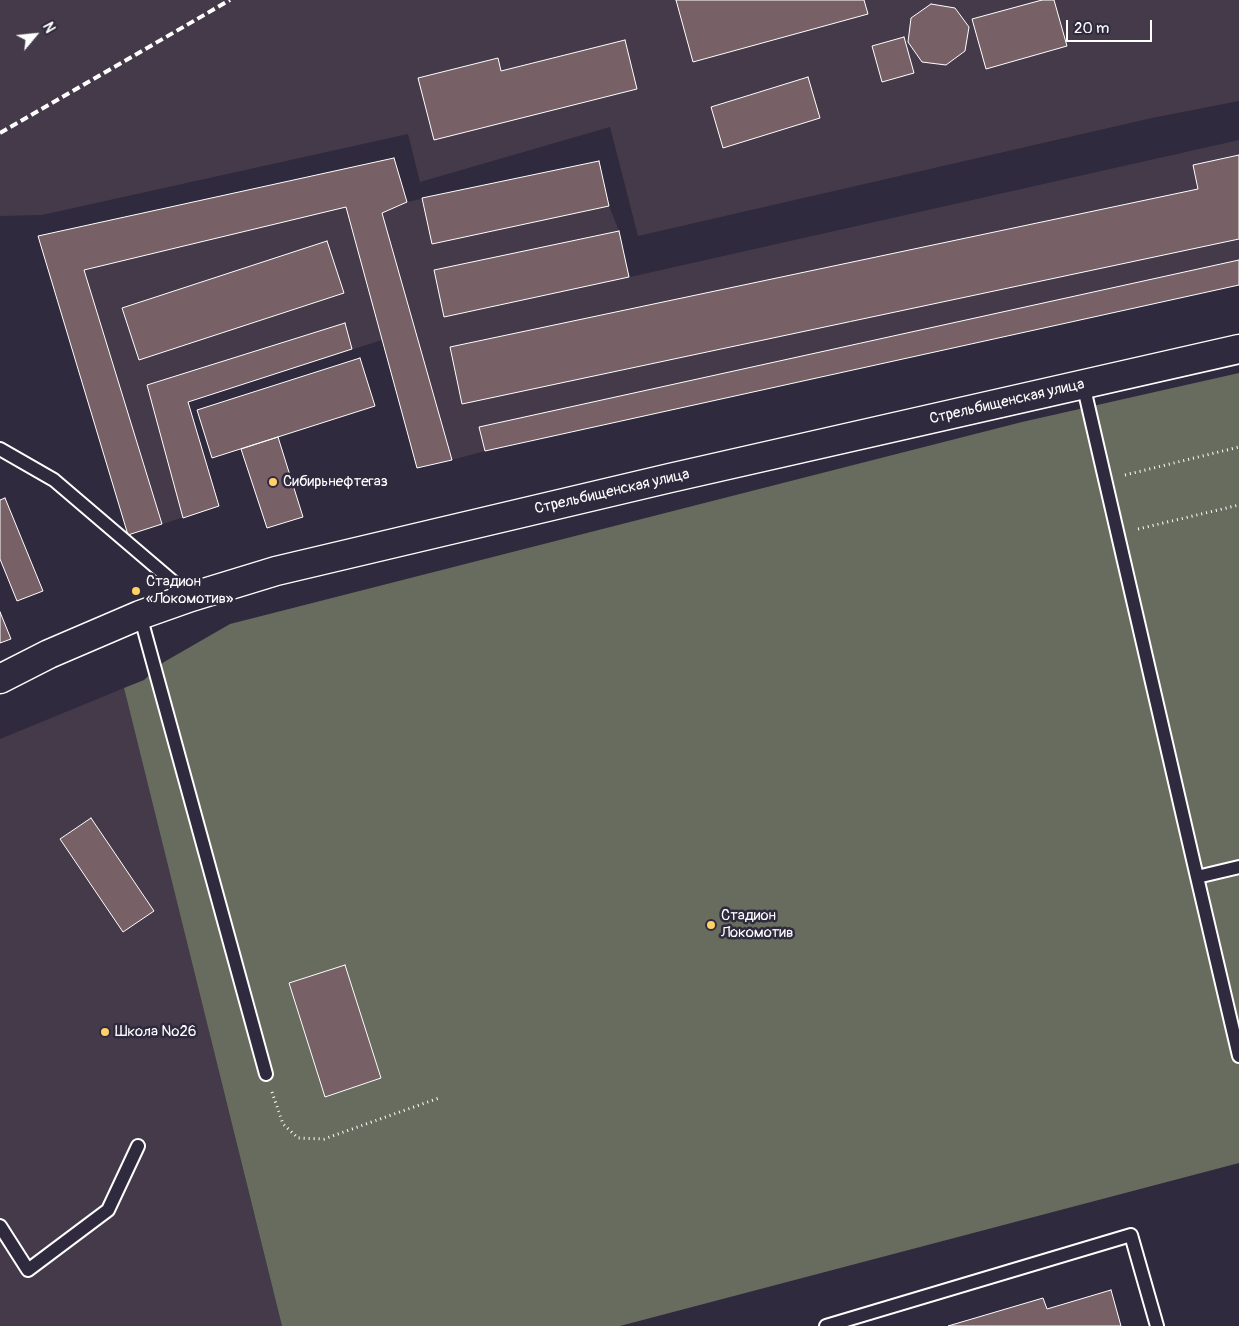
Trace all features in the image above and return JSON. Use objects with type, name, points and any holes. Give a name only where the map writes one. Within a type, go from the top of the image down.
[{"type":"main road","name":"Стрельбищенская улица","points":[[0,679],[49,654],[140,615],[191,597],[295,566],[670,478],[1239,349]]},
{"type":"lane","points":[[1083,384],[1239,1056]]},
{"type":"lane","points":[[0,449],[54,480],[191,597]]},
{"type":"lane","points":[[140,615],[266,1074]]},
{"type":"lane","points":[[1197,877],[1239,868]]},
{"type":"lane","points":[[0,1226],[4,1241],[28,1270],[108,1210],[138,1146]]},
{"type":"lane","points":[[826,1326],[1131,1235],[1157,1326]]},
{"type":"path","points":[[1105,480],[1239,447]]},
{"type":"path","points":[[1118,534],[1239,505]]},
{"type":"path","points":[[266,1074],[283,1124],[298,1138],[324,1139],[439,1098]]},
{"type":"shaded area","points":[[0,0],[1239,0],[1239,101],[1152,118],[638,236],[610,127],[420,182],[408,134],[42,215],[0,216]]},
{"type":"shaded area","points":[[1239,140],[1239,285],[485,451],[452,460],[382,340],[188,402],[219,506],[128,535],[38,236],[394,158],[407,202],[599,161],[609,206],[619,231],[630,277]]},
{"type":"shaded area","name":"Школа №26","points":[[124,688],[282,1326],[0,1326],[0,739]]},
{"type":"green space","name":"Стадион Локомотив","points":[[1239,373],[1239,1163],[620,1326],[282,1326],[124,688],[144,680],[164,662],[230,624],[1022,422]]},
{"type":"building","points":[[676,0],[864,0],[868,14],[693,62]]},
{"type":"building","points":[[1042,0],[1054,0],[1067,46],[986,69],[972,19]]},
{"type":"building","points":[[931,4],[955,8],[969,27],[965,51],[946,65],[922,62],[908,42],[911,18]]},
{"type":"building","points":[[904,37],[914,73],[882,82],[872,46]]},
{"type":"building","points":[[625,40],[637,89],[434,140],[418,78],[498,58],[501,71]]},
{"type":"building","points":[[808,77],[820,118],[723,148],[711,107]]},
{"type":"building","points":[[1239,155],[1239,239],[462,404],[450,347],[1198,189],[1193,165]]},
{"type":"building","points":[[394,158],[407,202],[382,213],[452,460],[417,468],[346,207],[84,270],[162,524],[128,535],[38,236]]},
{"type":"building","points":[[599,161],[609,206],[432,244],[422,198]]},
{"type":"building","points":[[619,231],[629,277],[444,317],[434,270]]},
{"type":"building","points":[[327,241],[344,293],[139,360],[122,308]]},
{"type":"building","points":[[1239,260],[1239,285],[485,451],[479,427]]},
{"type":"building","points":[[345,323],[352,349],[188,402],[219,506],[183,518],[147,385]]},
{"type":"building","points":[[360,358],[375,406],[212,458],[197,410]]},
{"type":"building","points":[[278,437],[303,517],[267,528],[241,449]]},
{"type":"building","points":[[5,498],[43,591],[17,601],[0,559],[0,500]]},
{"type":"building","points":[[0,612],[11,639],[0,643]]},
{"type":"building","points":[[91,818],[154,911],[123,932],[60,839]]},
{"type":"building","points":[[345,965],[381,1078],[325,1097],[289,983]]},
{"type":"building","points":[[1111,1290],[1121,1326],[948,1326],[1043,1298],[1047,1309]]},
{"type":"railway","points":[[0,133],[230,0]]},
{"type":"place","name":"Сибирьнефтегаз","points":[[273,482]]},
{"type":"place","name":"Стадион «Локомотив»","points":[[136,591]]},
{"type":"place","name":"Стадион Локомотив","points":[[711,925]]},
{"type":"place","name":"Школа №26","points":[[105,1032]]}]
